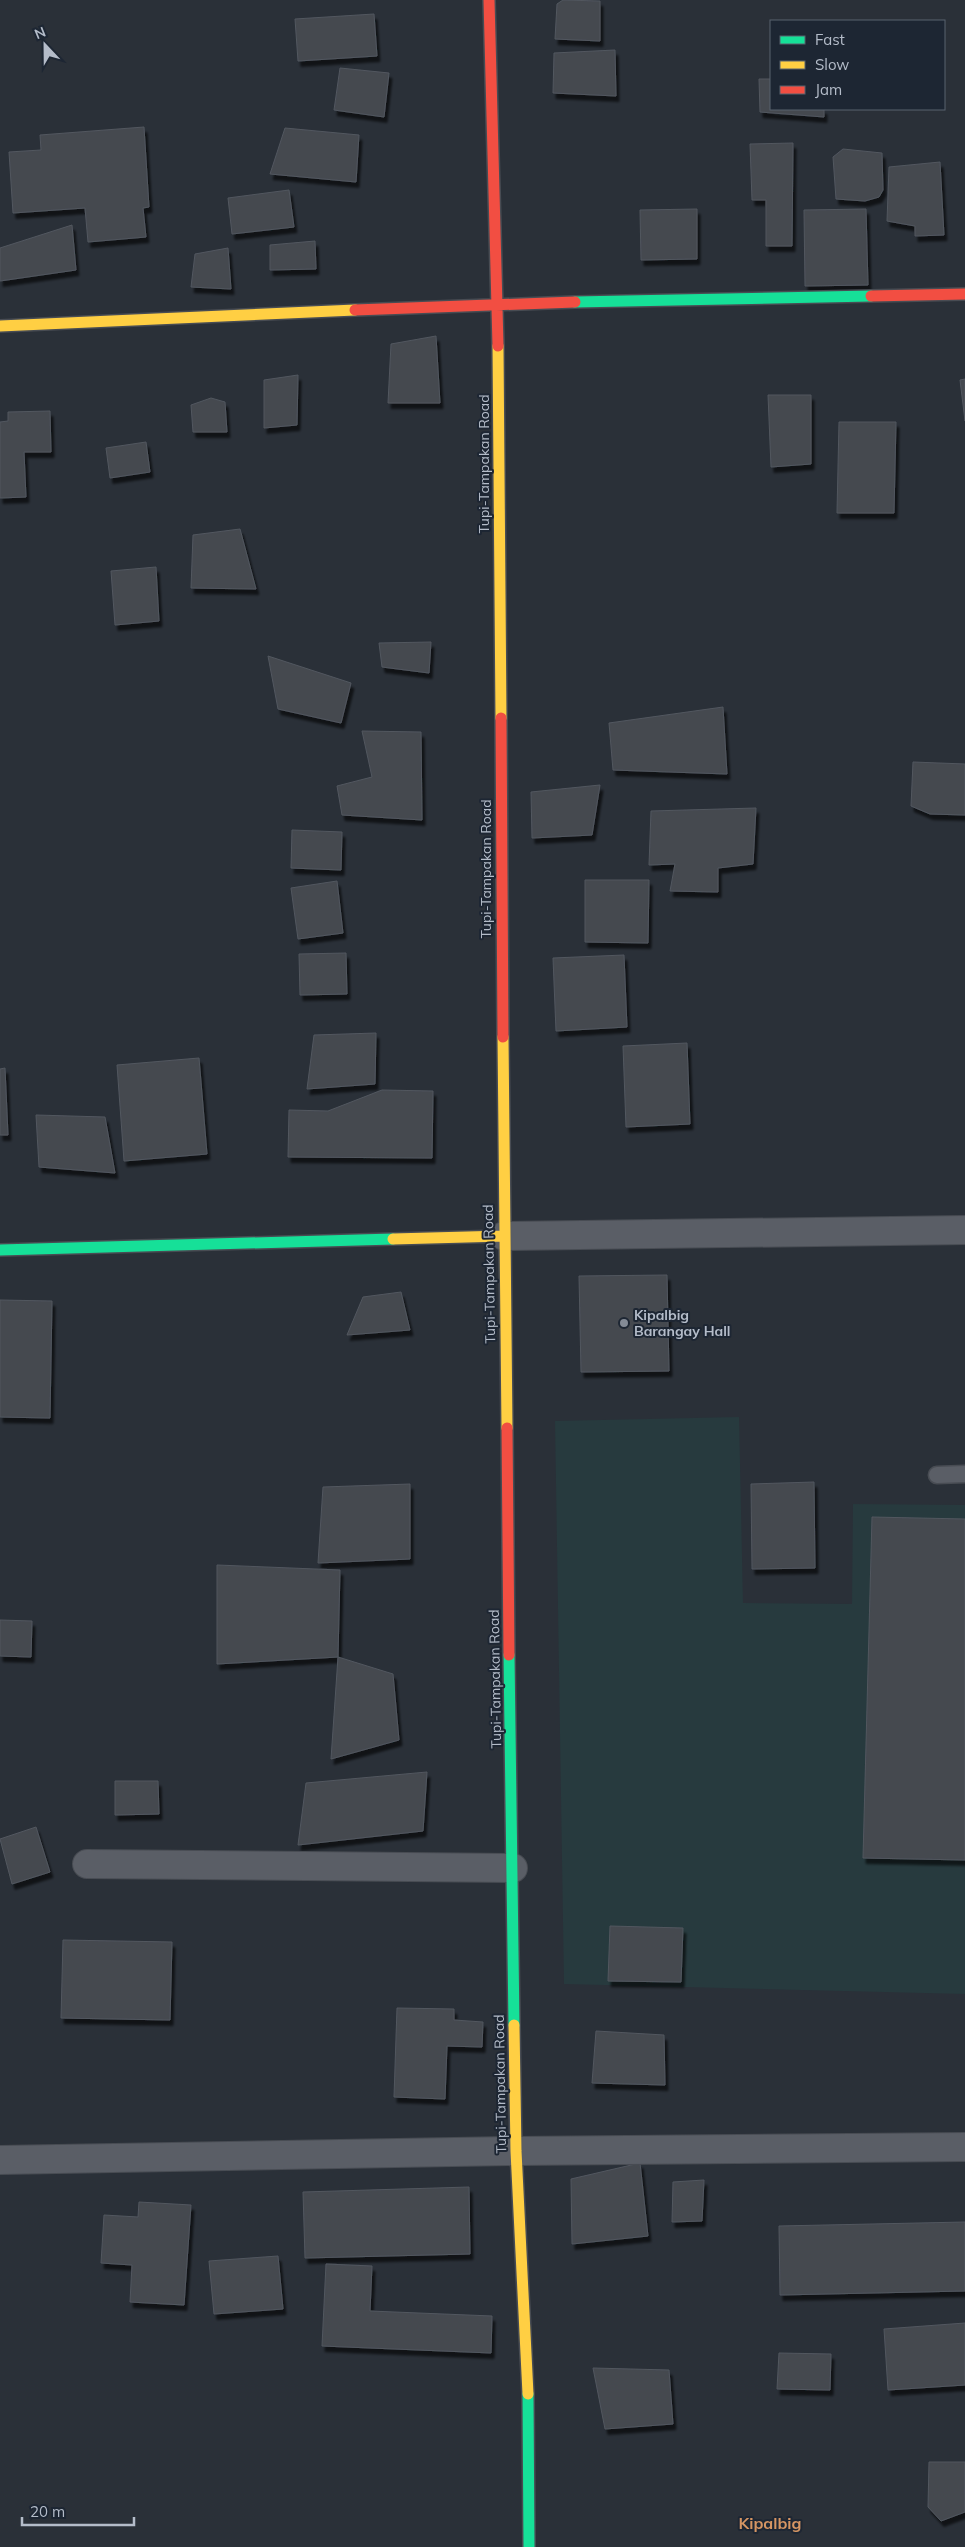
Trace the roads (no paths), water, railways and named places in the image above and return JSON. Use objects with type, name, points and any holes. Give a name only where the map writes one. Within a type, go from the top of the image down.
[{"type":"main road","name":"Tupi-Tampakan Road","points":[[488,0],[498,304],[504,1236],[516,2151],[529,2404],[529,2547]]},
{"type":"main road","points":[[0,326],[498,304],[965,294]]},
{"type":"main road","points":[[0,1250],[504,1236]]},
{"type":"street","points":[[504,1236],[965,1230]]},
{"type":"street","points":[[87,1864],[513,1868]]},
{"type":"street","points":[[0,2160],[516,2151],[965,2147]]},
{"type":"lane","points":[[937,1475],[965,1474]]},
{"type":"place","name":"Kipalbig Barangay Hall","points":[[624,1323]]},
{"type":"district","name":"Kipalbig","points":[[770,2523]]}]
